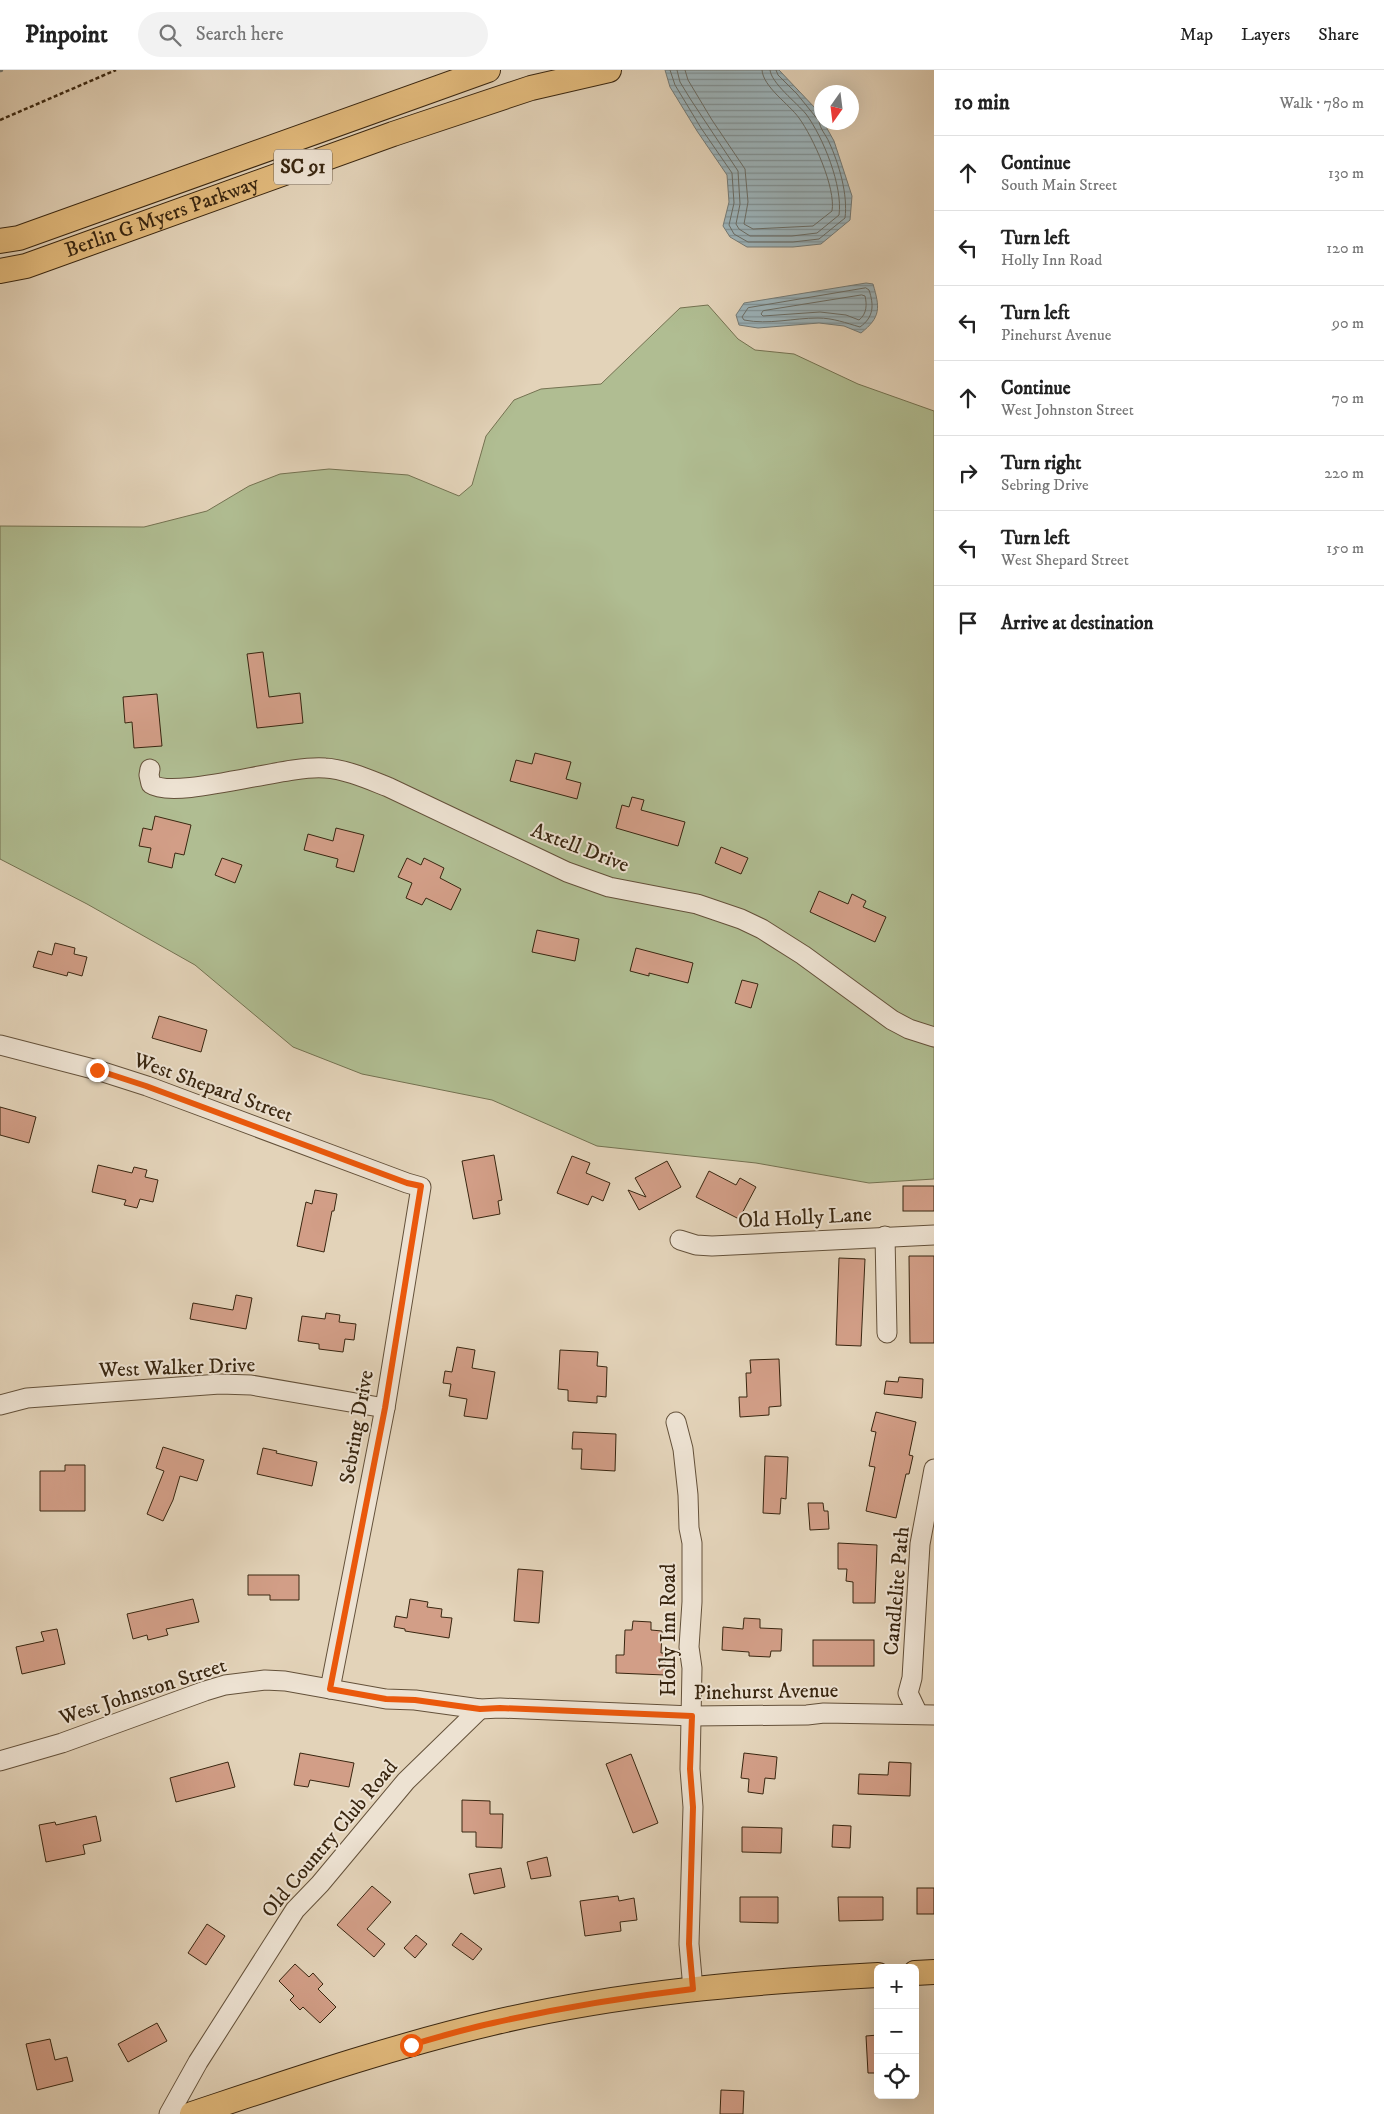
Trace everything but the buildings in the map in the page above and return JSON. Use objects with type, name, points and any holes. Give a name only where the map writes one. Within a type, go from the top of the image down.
[{"type":"main road","name":"Berlin G Myers Parkway","points":[[0,241],[20,238],[488,70]]},
{"type":"main road","name":"Berlin G Myers Parkway","points":[[0,271],[26,266],[393,134],[522,91],[608,70]]},
{"type":"main road","points":[[919,1973],[934,1972]]},
{"type":"main road","points":[[192,2114],[293,2080],[492,2023],[616,1999],[693,1989],[785,1980],[874,1975]]},
{"type":"street","name":"Axtell Drive","points":[[150,769],[151,784],[160,789],[191,788],[286,771],[325,768],[366,779],[576,875],[609,887],[697,904],[741,919],[762,929],[803,955],[892,1020],[909,1029],[934,1037]]},
{"type":"street","name":"West Shepard Street","points":[[0,1045],[97,1070],[146,1086],[407,1183]]},
{"type":"street","name":"Sebring Drive","points":[[330,1689],[385,1408],[421,1186],[407,1183]]},
{"type":"street","name":"Old Holly Lane","points":[[680,1240],[696,1245],[712,1246],[934,1235]]},
{"type":"street","points":[[885,1236],[887,1333]]},
{"type":"street","name":"West Walker Drive","points":[[0,1404],[27,1398],[220,1384],[251,1385],[385,1408]]},
{"type":"street","name":"Holly Inn Road","points":[[676,1422],[683,1449],[688,1495],[688,1528],[692,1543],[692,1602],[689,1647],[692,1668],[690,1769],[693,1807],[689,1944],[693,1989]]},
{"type":"street","name":"Candlelite Path","points":[[926,1714],[908,1693],[912,1678],[920,1544],[934,1469]]},
{"type":"street","name":"West Johnston Street","points":[[0,1760],[62,1743],[183,1698],[225,1685],[265,1680],[285,1681],[386,1699],[415,1700],[480,1709]]},
{"type":"street","name":"Pinehurst Avenue","points":[[480,1709],[500,1708],[692,1716],[807,1715],[824,1713],[926,1714]]},
{"type":"street","name":"Old Country Club Road","points":[[169,2114],[202,2055],[295,1910],[320,1884],[406,1781],[480,1709]]},
{"type":"path","points":[[0,120],[116,70]]},
{"type":"green space","points":[[708,305],[738,339],[755,350],[794,354],[858,384],[934,411],[934,1179],[869,1183],[756,1163],[597,1146],[492,1100],[362,1074],[293,1047],[195,965],[87,904],[0,859],[0,526],[144,527],[207,511],[249,486],[280,474],[329,469],[408,475],[459,496],[472,485],[486,436],[514,400],[541,389],[601,384],[680,308]]},
{"type":"water","points":[[665,70],[779,70],[814,107],[814,130],[828,130],[834,141],[852,196],[850,220],[821,244],[793,247],[747,247],[730,237],[723,226],[729,202],[727,175],[670,87]]},
{"type":"water","points":[[866,283],[873,284],[878,306],[872,322],[861,333],[844,326],[819,323],[758,328],[739,325],[736,315],[744,303]]},
{"type":"route","points":[[97,1070],[146,1086],[407,1183],[421,1186],[385,1408],[330,1689],[386,1699],[415,1700],[480,1709],[500,1708],[692,1716],[690,1769],[693,1807],[689,1944],[693,1989],[574,2006],[492,2023],[411,2045]]}]
